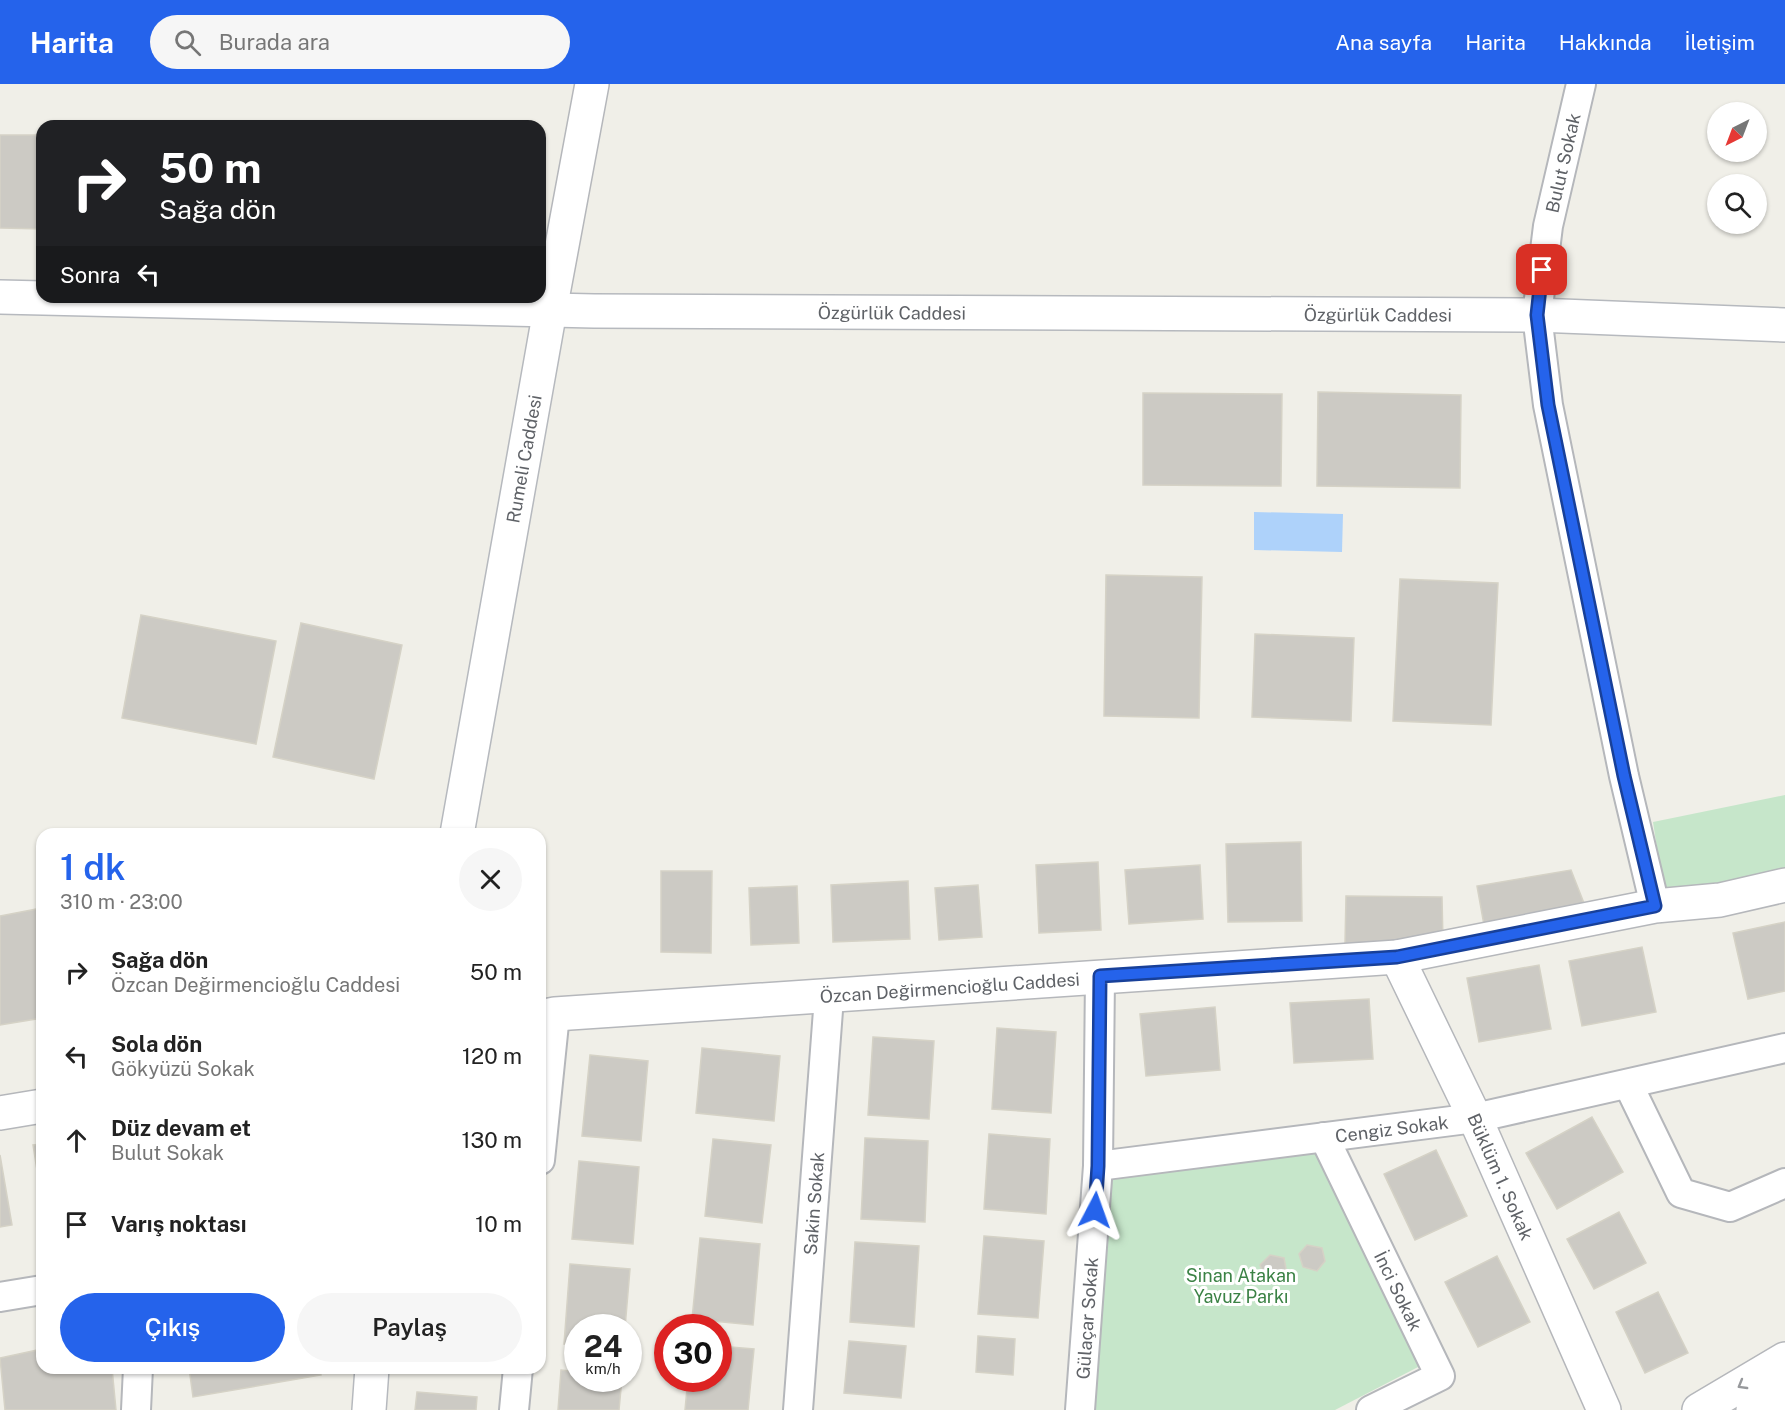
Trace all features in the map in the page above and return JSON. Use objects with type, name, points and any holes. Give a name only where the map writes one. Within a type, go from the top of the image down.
[{"type":"main road","name":"Rumeli Caddesi","points":[[458,828],[592,84]]},
{"type":"main road","name":"Özgürlük Caddesi","points":[[0,297],[36,298]]},
{"type":"main road","name":"Özgürlük Caddesi","points":[[291,303],[550,310],[1537,315],[1785,325]]},
{"type":"main road","name":"Özcan Değirmencioğlu Caddesi","points":[[548,1016],[1397,957],[1655,906],[1720,900],[1785,885]]},
{"type":"main road","name":"Büklüm 1. Sokak","points":[[1397,957],[1475,1118],[1601,1407]]},
{"type":"main road","points":[[0,1113],[36,1107]]},
{"type":"main road","points":[[1699,1410],[1785,1359]]},
{"type":"main road","points":[[369,1410],[372,1374]]},
{"type":"main road","points":[[1753,1410],[1785,1391]]},
{"type":"street","name":"Bulut Sokak","points":[[1581,84],[1548,226],[1537,315],[1548,405],[1624,776],[1655,906]]},
{"type":"street","name":"Gülaçar Sokak","points":[[1080,1410],[1098,1166],[1100,976]]},
{"type":"street","name":"Sakin Sokak","points":[[798,1410],[829,997]]},
{"type":"street","points":[[546,1052],[548,1016]]},
{"type":"street","name":"Cengiz Sokak","points":[[1098,1166],[1475,1118],[1785,1048]]},
{"type":"street","points":[[1628,1084],[1681,1193],[1730,1207],[1785,1183]]},
{"type":"street","name":"İnci Sokak","points":[[1324,1137],[1440,1376],[1371,1410]]},
{"type":"street","points":[[0,1297],[36,1291]]},
{"type":"street","points":[[136,1410],[138,1374]]},
{"type":"street","points":[[514,1410],[517,1374]]},
{"type":"green space","points":[[1785,795],[1785,869],[1664,895],[1653,822]]},
{"type":"green space","name":"Sinan Atakan Yavuz Parkı","points":[[1317,1151],[1420,1366],[1335,1410],[1093,1410],[1107,1177]]},
{"type":"water","points":[[1254,512],[1343,514],[1342,552],[1254,550]]},
{"type":"building","points":[[0,135],[36,135],[36,229],[0,228]]},
{"type":"building","points":[[1318,392],[1461,395],[1460,488],[1317,486]]},
{"type":"building","points":[[1143,393],[1282,394],[1281,486],[1143,485]]},
{"type":"building","points":[[1106,575],[1202,577],[1199,718],[1104,716]]},
{"type":"building","points":[[1400,579],[1498,583],[1491,725],[1393,721]]},
{"type":"building","points":[[141,615],[276,641],[256,744],[122,718]]},
{"type":"building","points":[[301,623],[402,645],[374,779],[273,757]]},
{"type":"building","points":[[1255,634],[1354,638],[1351,721],[1252,717]]},
{"type":"building","points":[[1301,842],[1302,921],[1228,922],[1226,844]]},
{"type":"building","points":[[1098,862],[1101,930],[1039,933],[1036,865]]},
{"type":"building","points":[[1200,865],[1203,919],[1129,924],[1125,870]]},
{"type":"building","points":[[1571,870],[1589,916],[1486,936],[1477,886]]},
{"type":"building","points":[[661,871],[712,871],[711,953],[661,952]]},
{"type":"building","points":[[908,881],[910,939],[833,942],[831,885]]},
{"type":"building","points":[[978,885],[982,937],[939,940],[935,888]]},
{"type":"building","points":[[797,886],[799,943],[751,945],[749,888]]},
{"type":"building","points":[[1346,896],[1442,897],[1443,942],[1345,944]]},
{"type":"building","points":[[36,909],[36,1019],[0,1025],[0,916]]},
{"type":"building","points":[[1785,922],[1785,991],[1748,999],[1733,933]]},
{"type":"building","points":[[1642,947],[1656,1012],[1582,1026],[1569,961]]},
{"type":"building","points":[[1539,965],[1551,1029],[1479,1042],[1467,978]]},
{"type":"building","points":[[1369,999],[1373,1059],[1294,1063],[1290,1003]]},
{"type":"building","points":[[1215,1007],[1220,1070],[1146,1076],[1140,1014]]},
{"type":"building","points":[[997,1028],[1056,1032],[1051,1113],[992,1109]]},
{"type":"building","points":[[873,1037],[934,1041],[929,1119],[868,1115]]},
{"type":"building","points":[[702,1048],[780,1056],[774,1121],[696,1113]]},
{"type":"building","points":[[590,1055],[648,1061],[641,1141],[582,1136]]},
{"type":"building","points":[[1592,1117],[1623,1172],[1557,1209],[1526,1153]]},
{"type":"building","points":[[989,1134],[1050,1139],[1046,1214],[984,1209]]},
{"type":"building","points":[[865,1138],[928,1141],[925,1222],[861,1219]]},
{"type":"building","points":[[713,1139],[771,1145],[762,1223],[705,1216]]},
{"type":"building","points":[[33,1145],[36,1145],[36,1164]]},
{"type":"building","points":[[1436,1150],[1467,1216],[1415,1240],[1384,1174]]},
{"type":"building","points":[[0,1155],[12,1225],[0,1227]]},
{"type":"building","points":[[579,1161],[639,1167],[633,1244],[572,1239]]},
{"type":"building","points":[[1619,1212],[1646,1263],[1594,1289],[1567,1239]]},
{"type":"building","points":[[984,1236],[1044,1241],[1038,1318],[978,1314]]},
{"type":"building","points":[[700,1238],[760,1244],[753,1325],[732,1323],[732,1314],[692,1314]]},
{"type":"building","points":[[855,1242],[919,1246],[914,1327],[850,1322]]},
{"type":"building","points":[[1307,1245],[1322,1248],[1325,1261],[1317,1271],[1303,1267],[1299,1254]]},
{"type":"building","points":[[1270,1255],[1284,1258],[1287,1274],[1278,1283],[1266,1280],[1260,1265]]},
{"type":"building","points":[[1497,1256],[1530,1322],[1478,1347],[1445,1282]]},
{"type":"building","points":[[570,1264],[630,1269],[626,1314],[566,1314]]},
{"type":"building","points":[[1658,1292],[1688,1353],[1645,1373],[1616,1312]]},
{"type":"building","points":[[978,1336],[1015,1339],[1013,1375],[976,1372]]},
{"type":"building","points":[[849,1341],[906,1346],[901,1398],[844,1393]]},
{"type":"building","points":[[732,1347],[754,1349],[748,1410],[685,1410],[687,1392],[732,1392]]},
{"type":"building","points":[[36,1350],[36,1374],[113,1374],[116,1410],[5,1410],[0,1358]]},
{"type":"building","points":[[561,1370],[564,1370],[564,1392],[621,1392],[619,1410],[558,1410]]},
{"type":"building","points":[[190,1374],[321,1375],[193,1397]]},
{"type":"building","points":[[417,1392],[477,1397],[476,1410],[415,1410]]},
{"type":"route","points":[[1095,1210],[1098,1166],[1100,976],[1397,957],[1655,906],[1624,776],[1548,405],[1537,315],[1542,270]]}]
